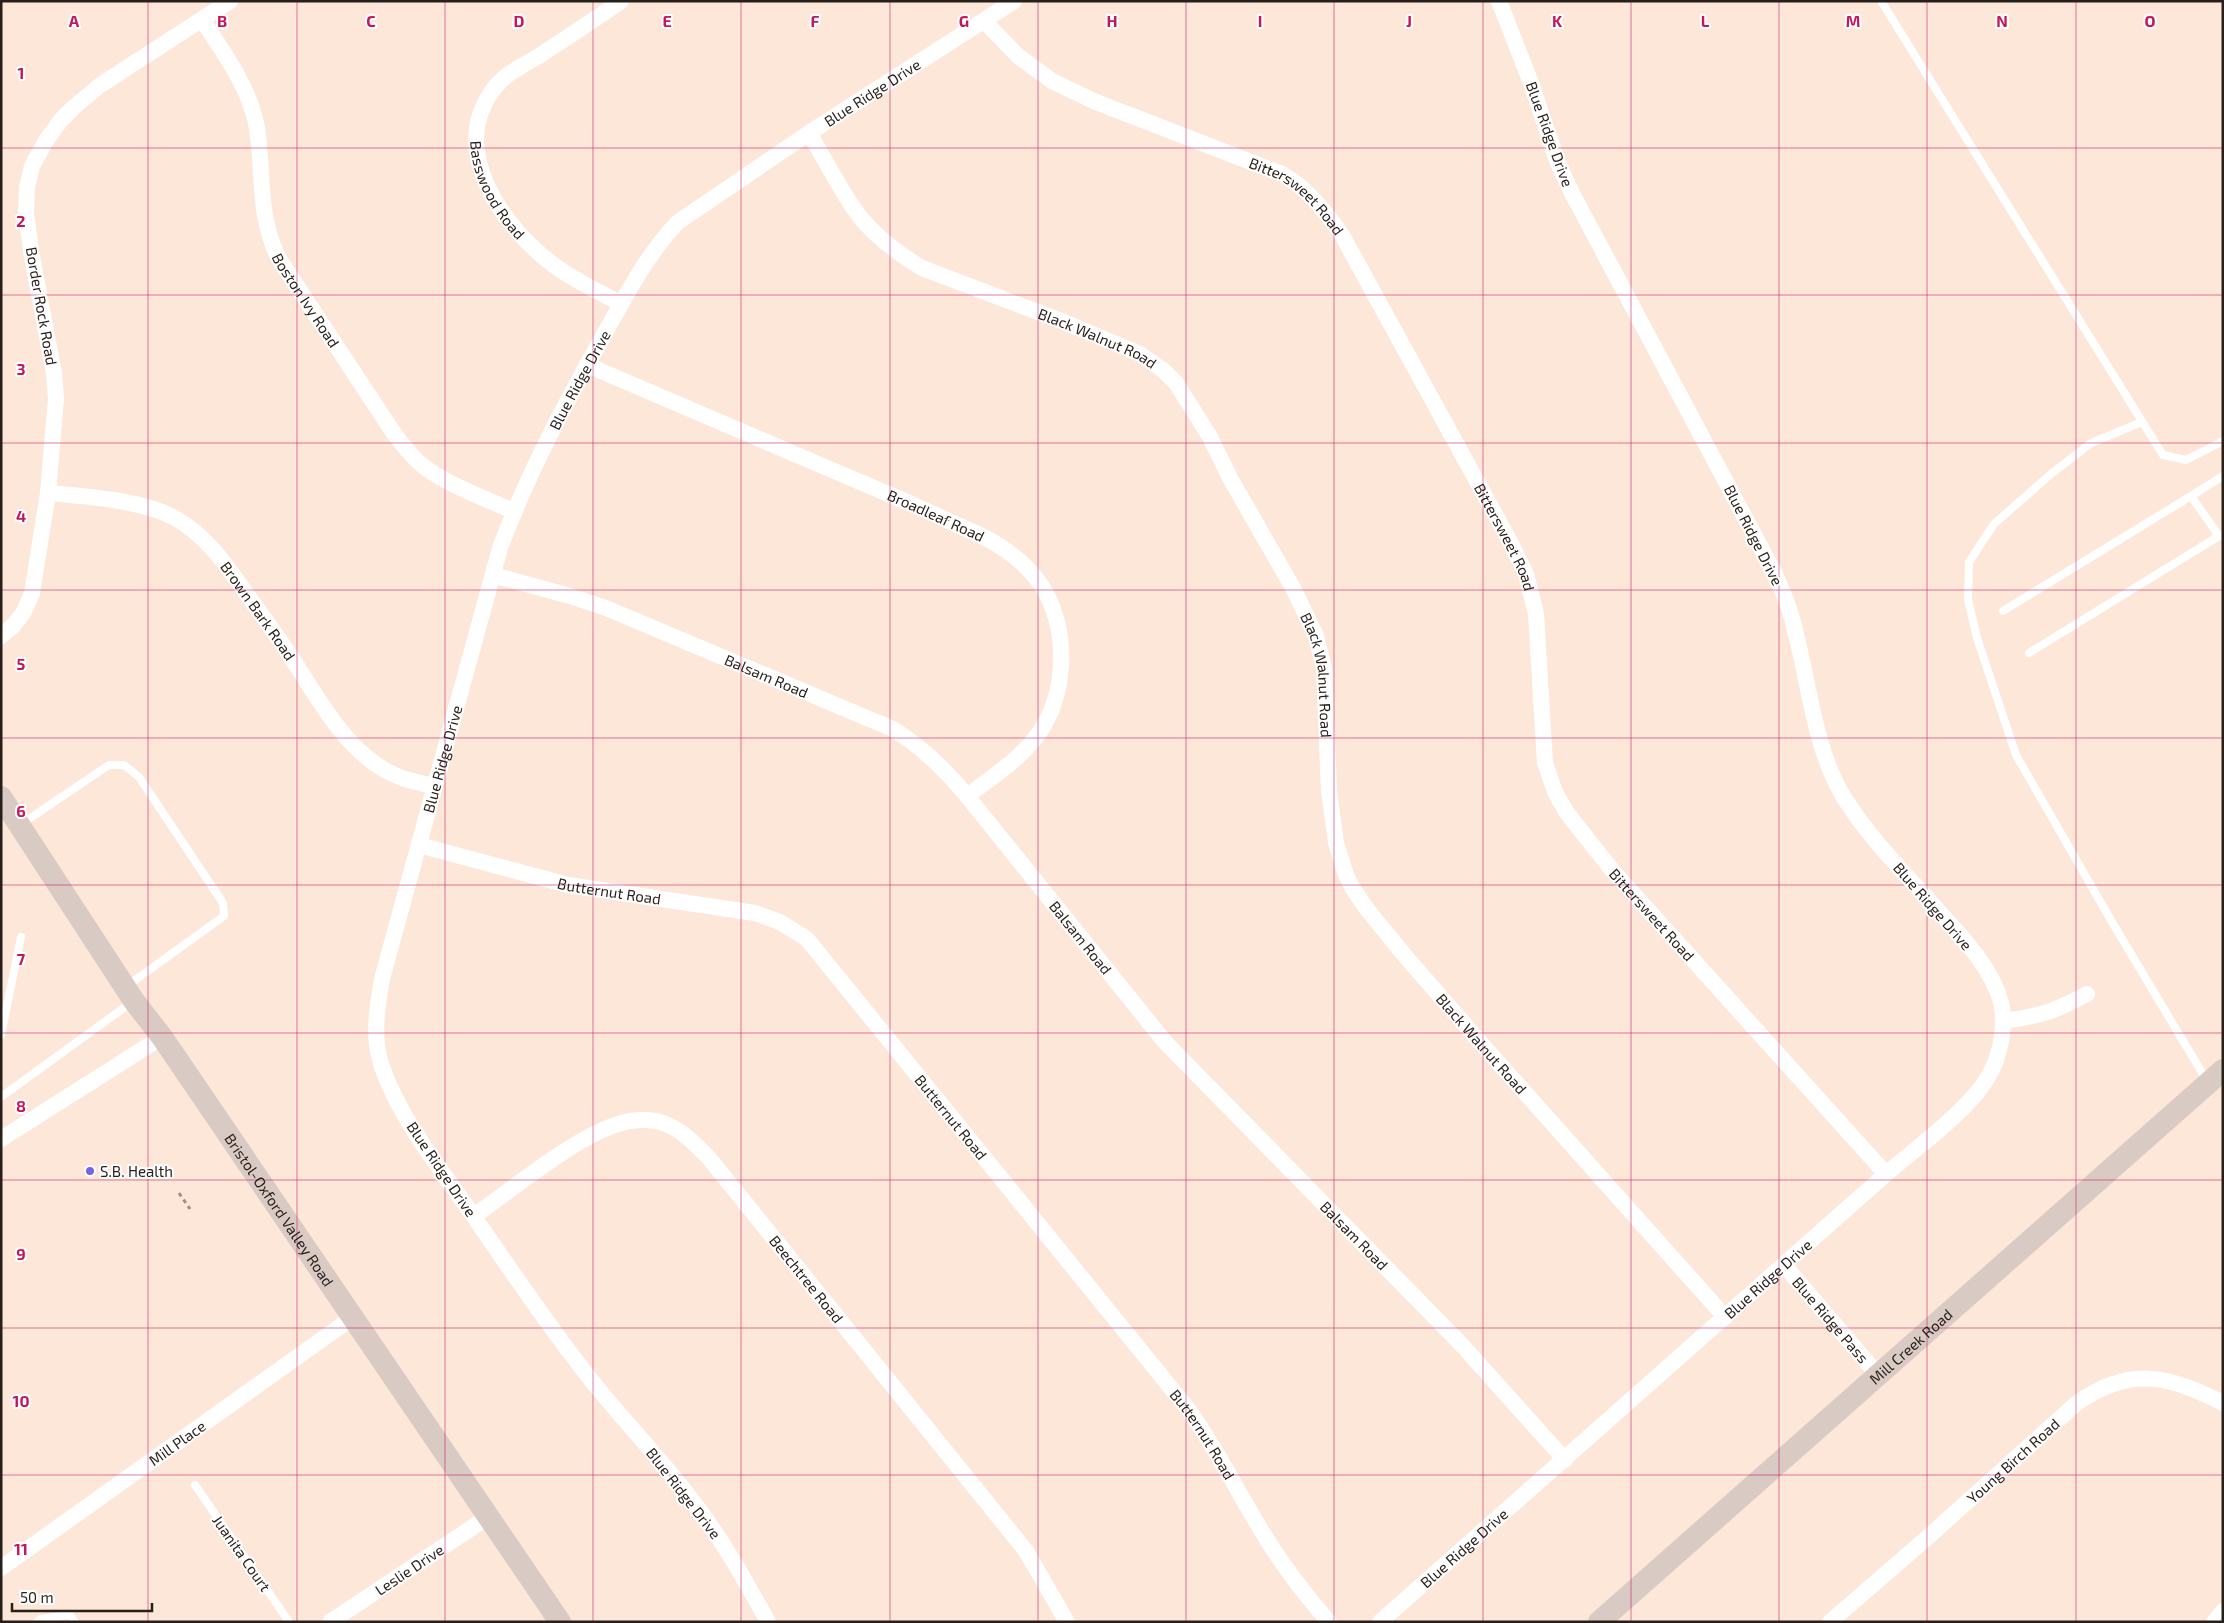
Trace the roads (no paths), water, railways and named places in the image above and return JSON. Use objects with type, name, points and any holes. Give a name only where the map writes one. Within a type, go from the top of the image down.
[{"type":"main road","name":"Bristol-Oxford Valley Road","points":[[1,797],[130,994],[162,1037],[560,1622]]},
{"type":"main road","name":"Mill Creek Road","points":[[1599,1622],[2216,1076]]},
{"type":"street","name":"Border Rock Road","points":[[1,636],[24,612],[32,593],[48,493],[56,399],[54,374],[32,257],[26,213],[27,187],[32,166],[47,138],[73,108],[99,86],[230,1]]},
{"type":"street","name":"Basswood Road","points":[[621,1],[503,79],[484,104],[478,122],[476,144],[478,163],[488,188],[502,211],[524,239],[557,268],[621,304]]},
{"type":"street","name":"Blue Ridge Drive","points":[[768,1622],[717,1534],[688,1495],[584,1372],[543,1317],[419,1138],[396,1099],[382,1066],[377,1042],[376,1016],[382,979],[493,575],[514,511],[535,464],[586,365],[621,304],[665,236],[678,222],[809,133],[1014,1]]},
{"type":"street","name":"Blue Ridge Drive","points":[[1380,1622],[1948,1121],[1979,1090],[1990,1075],[1998,1052],[2003,1021],[2001,1003],[1995,986],[1983,965],[1958,932],[1862,825],[1842,794],[1828,764],[1791,614],[1774,572],[1748,520],[1573,195],[1558,163],[1531,83],[1499,1]]},
{"type":"street","name":"Boston Ivy Road","points":[[202,20],[233,67],[248,96],[257,128],[264,216],[273,247],[279,259],[372,401],[410,454],[426,468],[454,485],[514,511]]},
{"type":"street","name":"Bittersweet Road","points":[[984,21],[1018,56],[1052,81],[1096,102],[1282,174],[1308,192],[1325,211],[1342,235],[1526,574],[1536,614],[1545,763],[1547,773],[1567,813],[1612,870],[1886,1174]]},
{"type":"street","name":"Black Walnut Road","points":[[809,133],[858,213],[879,237],[908,259],[931,272],[1064,322],[1140,354],[1163,370],[1176,383],[1210,437],[1230,478],[1293,588],[1316,636],[1324,669],[1326,689],[1329,790],[1335,834],[1346,875],[1352,887],[1377,922],[1468,1029],[1725,1317]]},
{"type":"street","name":"Broadleaf Road","points":[[586,365],[936,514],[993,542],[1018,560],[1035,577],[1047,595],[1056,620],[1061,646],[1059,683],[1054,704],[1038,735],[1016,758],[967,796]]},
{"type":"street","name":"Brown Bark Road","points":[[48,493],[137,505],[171,515],[186,524],[207,541],[234,576],[292,657],[327,714],[347,738],[367,757],[389,772],[404,779],[435,786]]},
{"type":"street","name":"Balsam Road","points":[[493,575],[606,608],[893,729],[917,744],[949,773],[1165,1042],[1460,1343],[1565,1460]]},
{"type":"street","name":"Butternut Road","points":[[419,845],[568,885],[755,913],[780,922],[807,939],[1188,1409],[1208,1437],[1271,1546],[1308,1598],[1329,1622]]},
{"type":"street","points":[[2003,1021],[2037,1016],[2059,1010],[2087,994]]},
{"type":"street","points":[[1,1138],[162,1037]]},
{"type":"street","name":"Beechtree Road","points":[[474,1216],[570,1149],[617,1124],[632,1120],[656,1121],[674,1127],[688,1137],[709,1158],[1015,1536],[1026,1551],[1067,1622]]},
{"type":"street","name":"Blue Ridge Pass","points":[[1784,1265],[1878,1375]]},
{"type":"street","name":"Mill Place","points":[[1,1568],[352,1318]]},
{"type":"street","name":"Young Birch Road","points":[[1830,1622],[2077,1403],[2096,1390],[2112,1383],[2137,1377],[2161,1379],[2223,1403]]},
{"type":"street","name":"Leslie Drive","points":[[330,1622],[488,1517]]},
{"type":"street","points":[[2214,1622],[2223,1612]]},
{"type":"lane","points":[[1881,1],[2163,456],[2186,460],[2223,441]]},
{"type":"lane","points":[[2142,422],[2091,443],[2051,474],[1994,524],[1969,562],[1968,599],[1977,638],[2016,755],[2112,922],[2216,1076]]},
{"type":"lane","points":[[2003,612],[2223,476]]},
{"type":"lane","points":[[2029,653],[2221,535],[2191,496]]},
{"type":"lane","points":[[1,1096],[130,994],[224,916],[223,902],[139,777],[124,765],[109,765],[20,826]]},
{"type":"lane","points":[[1,1034],[21,938]]},
{"type":"lane","name":"Juanita Court","points":[[195,1485],[289,1622]]},
{"type":"lane","points":[[39,1620],[70,1615],[75,1622]]},
{"type":"place","name":"S.B. Health","points":[[90,1171]]}]
